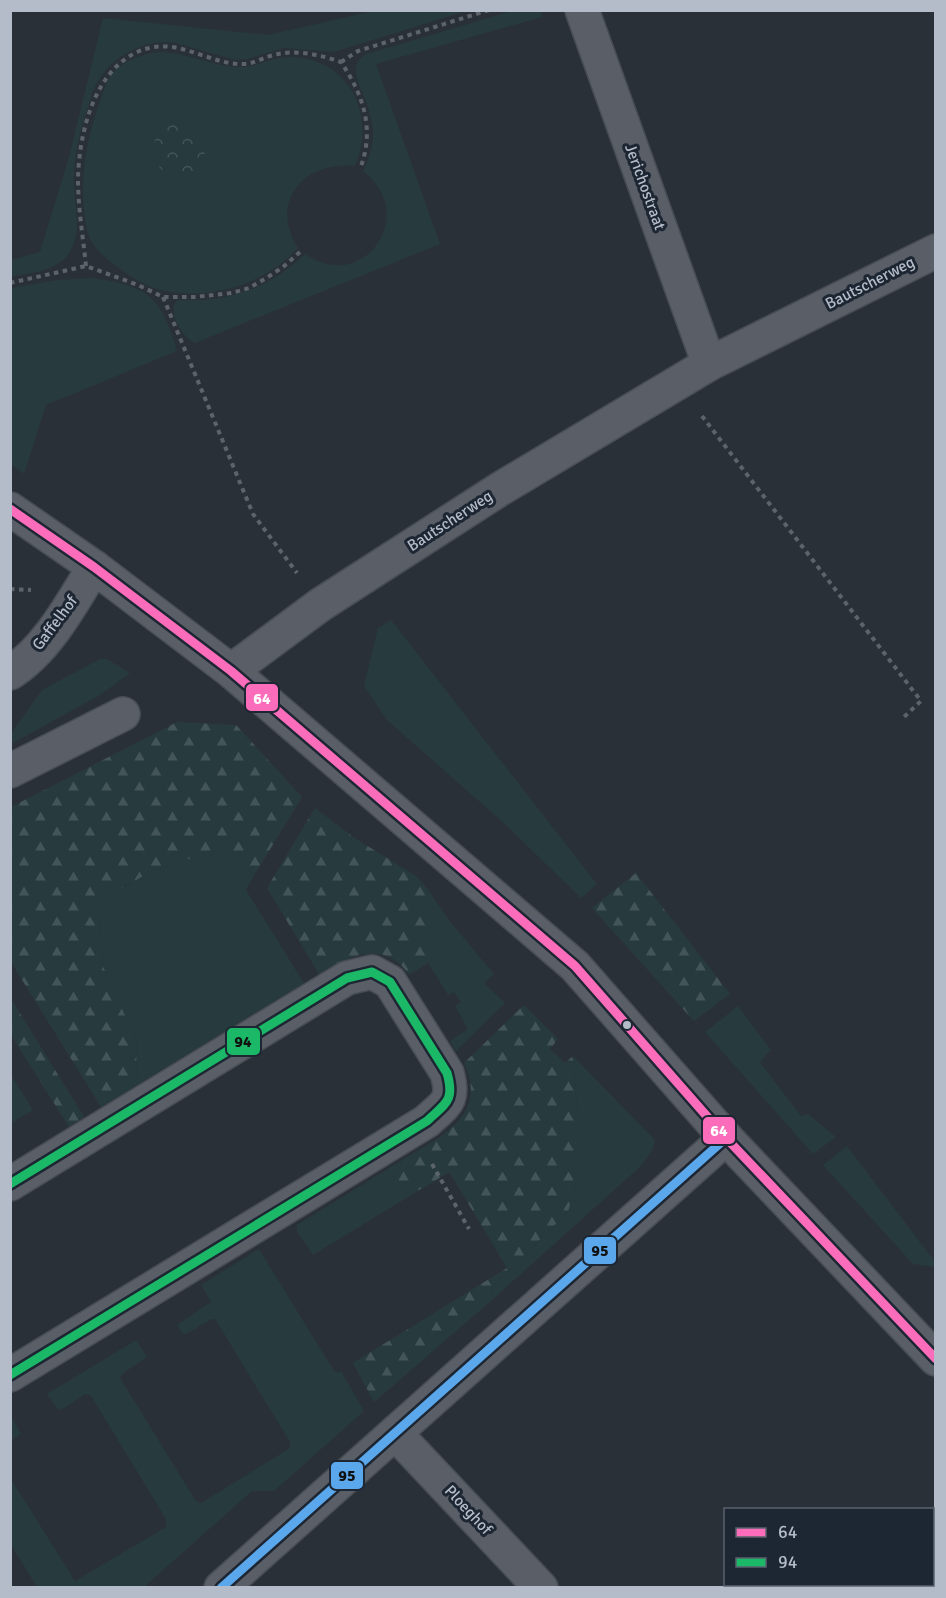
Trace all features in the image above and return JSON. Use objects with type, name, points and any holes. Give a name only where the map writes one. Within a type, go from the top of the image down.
[{"type":"street","name":"Jerichostraat","points":[[582,10],[709,364]]},
{"type":"street","name":"Bautscherweg","points":[[231,671],[320,605],[500,489],[677,383],[709,364],[936,251]]},
{"type":"street","points":[[10,509],[94,567],[231,671],[575,966],[726,1138],[931,1348]]},
{"type":"street","name":"Gaffelhof","points":[[13,677],[54,631],[94,567]]},
{"type":"street","points":[[10,771],[123,714]]},
{"type":"street","points":[[10,1184],[347,978],[372,972],[390,982],[447,1073],[451,1088],[448,1102],[427,1121],[10,1375]]},
{"type":"street","points":[[221,1587],[726,1138]]},
{"type":"street","name":"Ploeghof","points":[[395,1433],[542,1587]]},
{"type":"path","points":[[341,62],[358,51],[489,10]]},
{"type":"path","points":[[86,266],[79,189],[80,157],[85,129],[102,83],[117,64],[149,48],[177,48],[225,62],[244,64],[291,52],[327,57],[341,62],[352,80],[367,119],[366,152],[360,169]]},
{"type":"path","points":[[10,283],[86,266],[163,297],[232,293],[249,288],[283,267],[301,251]]},
{"type":"path","points":[[163,297],[253,514],[320,605]]},
{"type":"path","points":[[677,383],[921,701],[904,717]]},
{"type":"path","points":[[412,1129],[469,1229]]},
{"type":"green space","points":[[378,10],[466,11],[334,52],[284,48],[236,60],[172,42],[160,42],[137,48],[116,60],[107,68],[94,89],[76,152],[74,188],[77,229],[72,248],[66,257],[54,266],[11,277],[11,260],[40,252],[69,157],[103,18],[268,35]]},
{"type":"green space","points":[[512,11],[541,11],[542,17],[376,64],[440,244],[195,343],[185,336],[175,318],[176,301],[219,298],[246,291],[271,280],[305,254],[326,264],[347,264],[364,257],[377,244],[385,227],[386,208],[379,189],[363,171],[371,151],[373,130],[368,107],[357,78],[357,64],[360,58]]},
{"type":"green space","points":[[162,52],[238,67],[252,66],[285,57],[312,60],[329,68],[343,79],[354,94],[363,128],[361,147],[355,166],[337,166],[321,170],[307,177],[296,187],[287,215],[290,231],[298,248],[285,261],[254,280],[219,291],[201,293],[183,293],[153,288],[130,276],[106,259],[98,251],[88,233],[83,195],[84,167],[92,125],[106,85],[113,73],[129,60]]},
{"type":"green space","points":[[174,124],[184,124],[193,128],[201,136],[205,150],[201,164],[193,172],[184,176],[174,176],[165,172],[157,164],[153,155],[153,145],[157,136],[165,128]]},
{"type":"green space","points":[[92,278],[126,285],[150,297],[165,318],[177,351],[46,405],[24,474],[11,464],[11,288],[57,280]]},
{"type":"green space","points":[[391,620],[597,884],[581,898],[506,825],[387,720],[364,686],[378,628]]},
{"type":"green space","points":[[100,659],[107,659],[130,673],[100,695],[11,744],[11,734],[42,690]]},
{"type":"green space","points":[[177,722],[236,725],[302,797],[255,874],[232,864],[213,851],[152,871],[98,902],[103,966],[136,1040],[137,1085],[101,1107],[11,962],[11,807]]},
{"type":"green space","points":[[315,808],[353,837],[416,876],[428,890],[428,963],[409,975],[389,957],[366,954],[342,961],[319,974],[267,888]]},
{"type":"green space","points":[[213,851],[232,864],[255,874],[246,890],[304,983],[137,1085],[136,1040],[103,966],[98,902],[152,871]]},
{"type":"green space","points":[[636,873],[730,994],[694,1021],[592,908]]},
{"type":"green space","points":[[428,890],[452,924],[494,974],[484,983],[505,1003],[456,1051],[450,1041],[468,1029],[455,1006],[461,1002],[454,992],[448,995],[428,963]]},
{"type":"green space","points":[[10,997],[84,1117],[69,1127],[11,1035]]},
{"type":"green space","points":[[524,1005],[558,1039],[550,1049],[565,1063],[573,1056],[578,1120],[578,1175],[568,1212],[493,1286],[492,1300],[374,1402],[353,1363],[507,1268],[450,1173],[414,1191],[408,1191],[403,1187],[398,1174],[402,1160],[431,1143],[457,1123],[470,1097],[470,1081],[464,1063]]},
{"type":"green space","points":[[738,1006],[771,1050],[760,1062],[801,1116],[808,1114],[836,1137],[813,1154],[705,1032]]},
{"type":"green space","points":[[573,1056],[655,1140],[653,1149],[641,1166],[492,1300],[493,1286],[568,1212],[578,1175],[578,1120]]},
{"type":"green space","points":[[10,1076],[33,1110],[11,1123]]},
{"type":"green space","points":[[847,1146],[935,1262],[935,1267],[913,1264],[823,1165]]},
{"type":"green space","points":[[402,1160],[399,1169],[408,1191],[418,1191],[313,1255],[297,1231],[297,1225]]},
{"type":"green space","points":[[259,1249],[334,1371],[338,1373],[341,1371],[364,1411],[274,1491],[252,1491],[144,1587],[37,1587],[11,1545],[11,1479],[75,1581],[166,1527],[166,1519],[91,1396],[85,1394],[61,1410],[47,1394],[136,1340],[147,1357],[122,1374],[120,1378],[196,1501],[201,1503],[290,1448],[290,1442],[215,1319],[186,1334],[183,1334],[177,1325],[211,1302],[201,1285]]},
{"type":"green space","points":[[10,1414],[21,1434],[11,1441],[10,1441]]},
{"type":"transit line","name":"64","points":[[10,509],[94,567],[231,671],[575,966],[726,1138],[936,1359]]},
{"type":"transit line","name":"94","points":[[10,1184],[347,978],[372,972],[390,982],[447,1073],[450,1090],[447,1101],[427,1121],[10,1375]]},
{"type":"transit line","name":"95","points":[[221,1588],[726,1138]]}]
